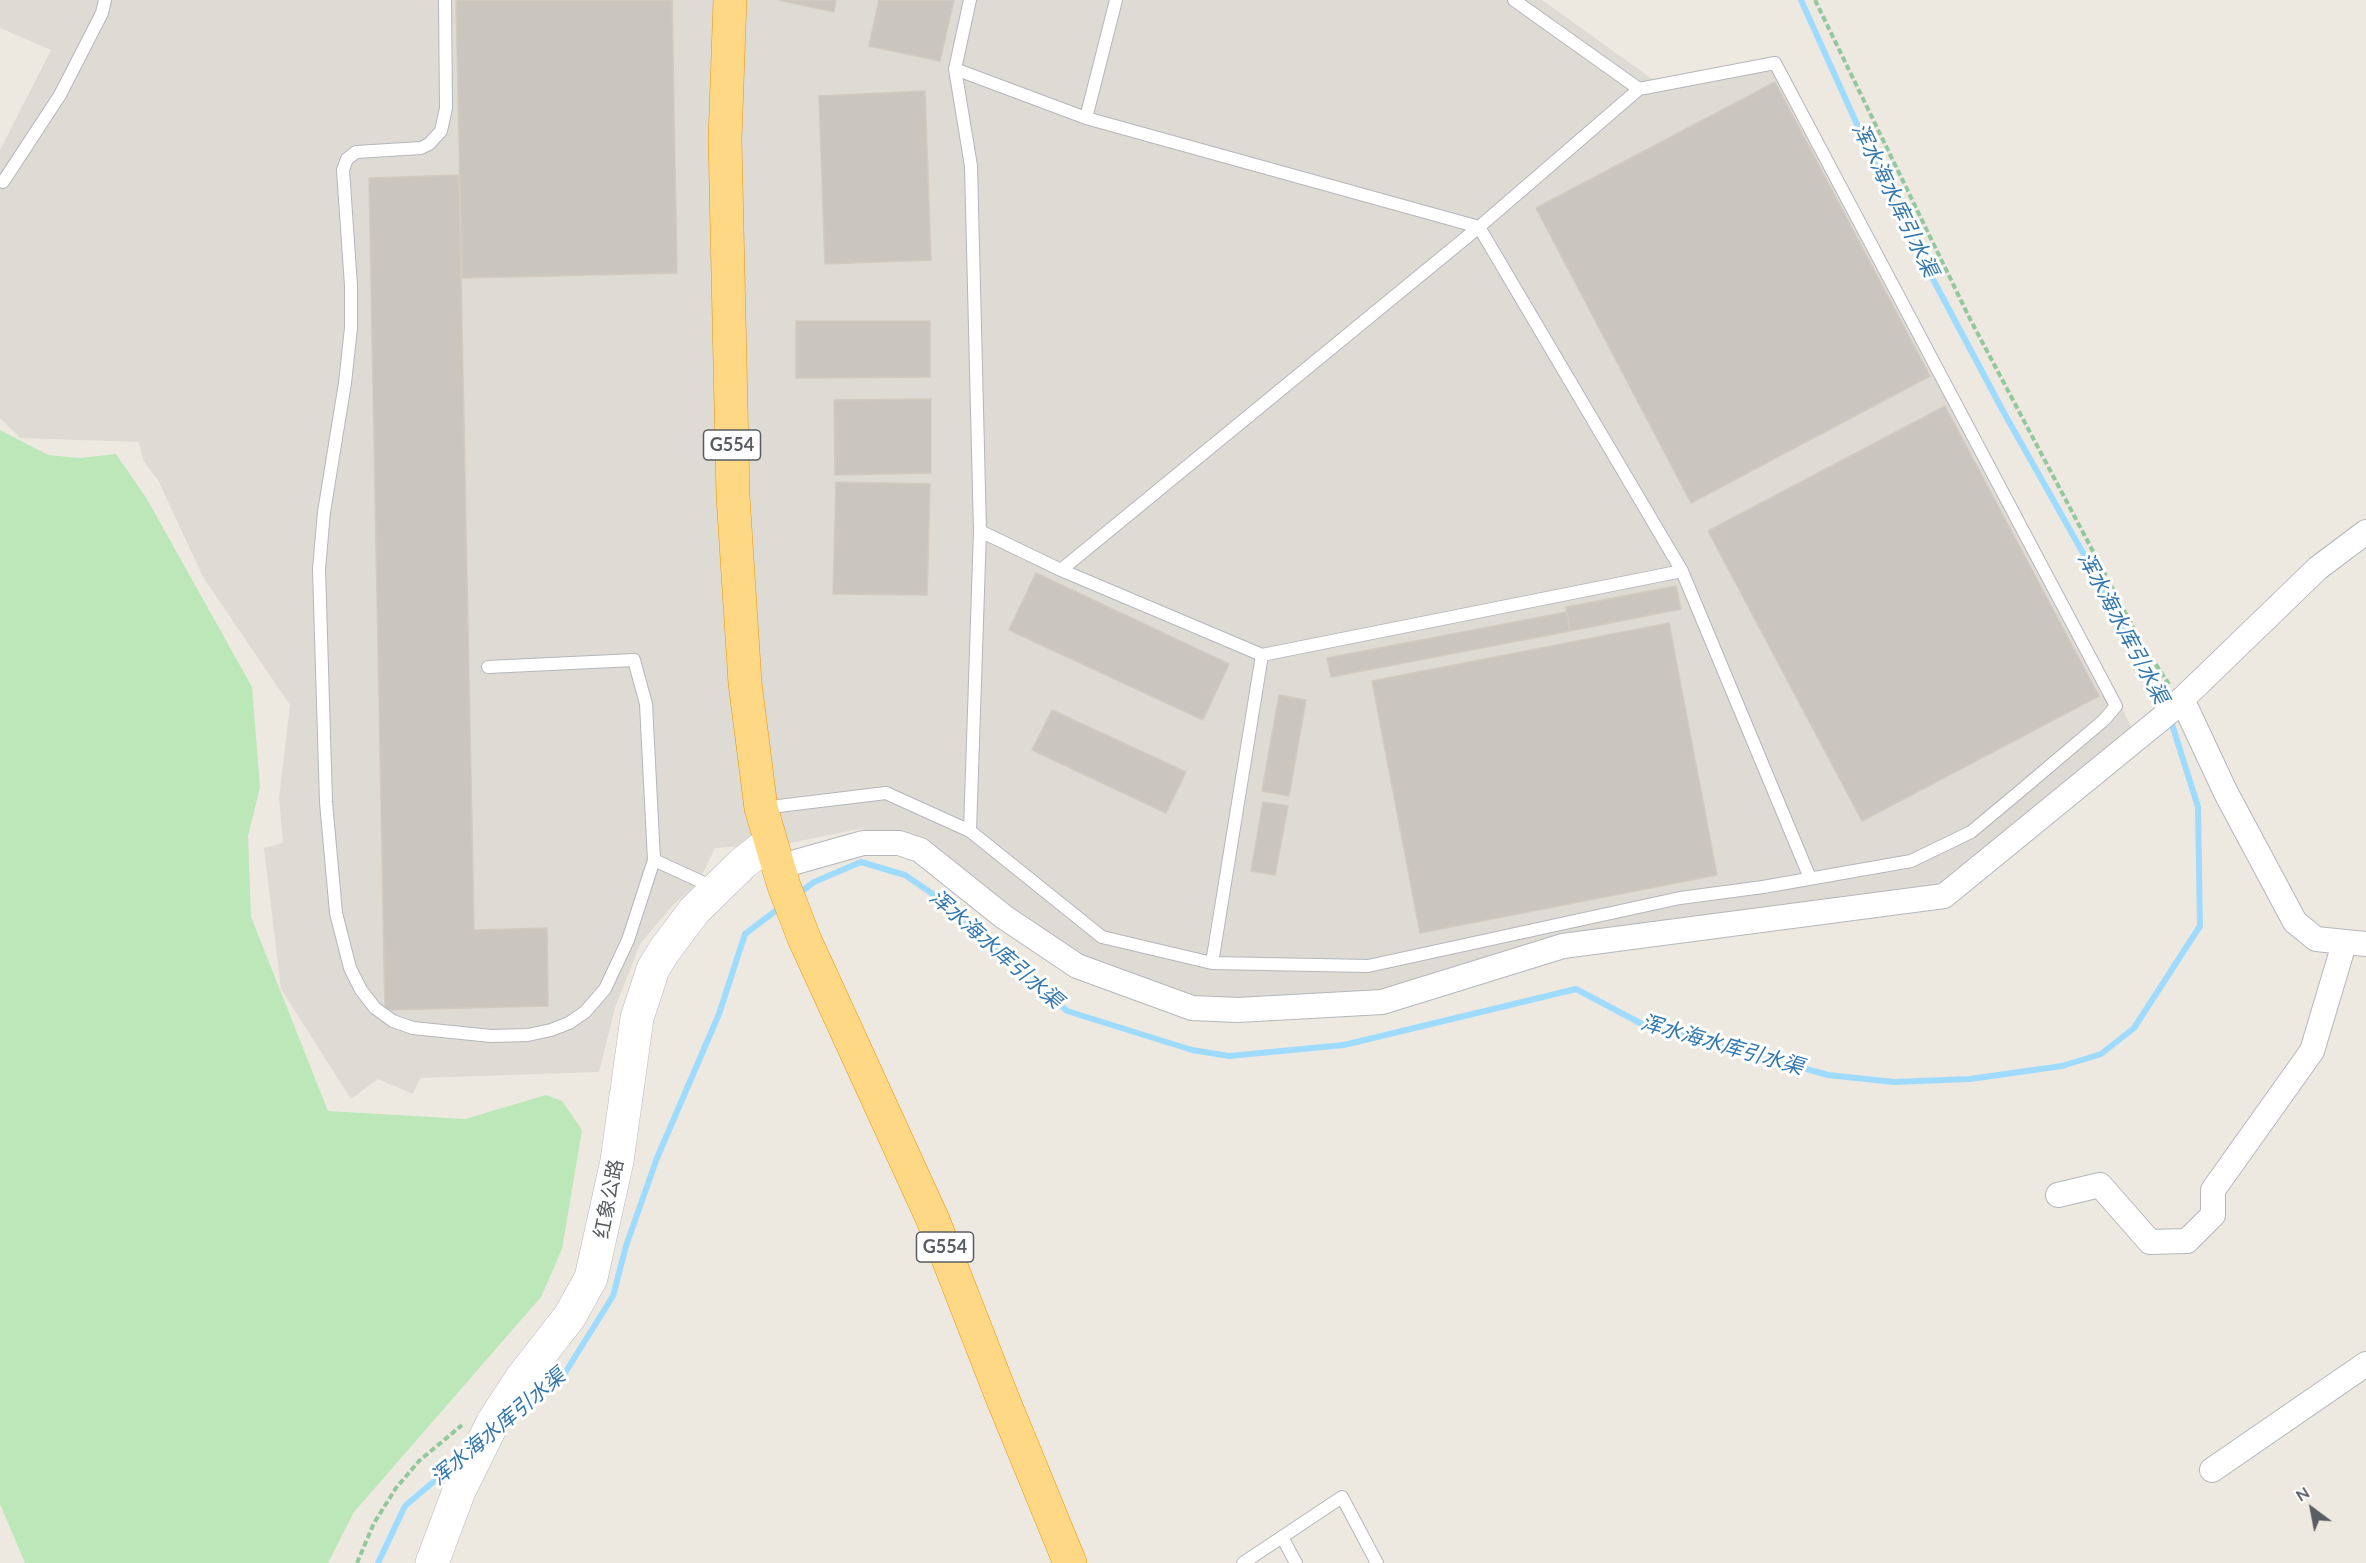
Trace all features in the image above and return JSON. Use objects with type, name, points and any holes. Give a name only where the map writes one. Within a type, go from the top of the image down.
[{"type":"highway","name":"G554","points":[[730,0],[725,139],[733,496],[745,683],[761,808],[777,865],[804,938],[933,1220],[1070,1563]]},
{"type":"main road","name":"红象公路","points":[[432,1563],[479,1422],[516,1386],[570,1316],[591,1278],[617,1161],[633,1042],[643,994],[664,951],[694,911],[716,889],[777,865]]},
{"type":"street","points":[[777,865],[863,843],[898,843],[920,850],[1004,917],[1077,966],[1192,1008],[1238,1010],[1383,1002],[1563,946],[1944,896],[2175,706],[2318,568],[2366,532]]},
{"type":"street","points":[[2058,1195],[2100,1185],[2151,1242],[2187,1241],[2213,1215],[2213,1190],[2312,1051],[2355,944],[2316,939],[2305,932],[2285,906],[2226,793],[2175,706]]},
{"type":"street","points":[[2212,1470],[2366,1364]]},
{"type":"lane","points":[[3,182],[60,95],[102,13],[105,0]]},
{"type":"lane","points":[[446,0],[446,108],[441,131],[429,144],[421,148],[356,152],[347,159],[343,170],[351,286],[351,328],[324,512],[319,568],[326,802],[332,884],[340,936],[350,968],[361,990],[375,1008],[393,1021],[437,1033],[491,1036],[528,1035],[569,1023],[585,1012],[605,989],[628,940],[654,860],[646,704],[634,660],[488,667]]},
{"type":"lane","points":[[970,0],[955,69],[971,166],[980,531],[970,831]]},
{"type":"lane","points":[[1086,118],[1116,0]]},
{"type":"lane","points":[[1514,0],[1639,89]]},
{"type":"lane","points":[[761,808],[886,793],[970,831],[1102,937],[1212,963],[1368,966],[1680,898],[1911,861],[1971,832],[2104,720],[2116,706],[1775,63],[1639,89],[1479,227],[1061,570]]},
{"type":"lane","points":[[955,69],[1086,118],[1479,227],[1682,571],[1810,878]]},
{"type":"lane","points":[[980,531],[1061,570],[1262,655],[1682,571]]},
{"type":"lane","points":[[1212,963],[1262,655]]},
{"type":"lane","points":[[654,860],[716,889]]},
{"type":"lane","points":[[1243,1563],[1342,1497],[1377,1563]]},
{"type":"lane","points":[[1282,1537],[1296,1563]]},
{"type":"path","points":[[1815,0],[1969,317],[2142,644],[2162,676],[2175,706]]},
{"type":"path","points":[[357,1563],[374,1522],[396,1488],[419,1461],[479,1422]]},
{"type":"shaded area","points":[[0,0],[1542,0],[1666,89],[1783,69],[1998,470],[2132,728],[1945,889],[1451,970],[1360,995],[1195,1003],[1067,952],[907,836],[859,829],[790,843],[715,848],[698,883],[672,906],[640,944],[615,1008],[599,1072],[420,1078],[413,1094],[378,1079],[351,1099],[281,989],[264,848],[283,843],[279,798],[290,705],[203,577],[159,482],[143,460],[139,442],[20,438],[0,418],[0,150],[51,50],[0,28]]},
{"type":"green space","points":[[0,430],[48,455],[79,458],[116,454],[147,499],[252,687],[260,787],[248,836],[251,917],[328,1111],[465,1119],[546,1095],[562,1101],[582,1130],[562,1249],[541,1297],[354,1512],[328,1563],[25,1563],[0,1504]]},
{"type":"building","points":[[456,0],[672,0],[677,273],[462,278]]},
{"type":"building","points":[[779,0],[836,0],[834,12]]},
{"type":"building","points":[[879,0],[954,0],[940,61],[869,46]]},
{"type":"building","points":[[1775,82],[1930,376],[1691,503],[1536,208]]},
{"type":"building","points":[[925,91],[931,260],[825,264],[819,96]]},
{"type":"building","points":[[459,175],[474,930],[547,928],[548,1006],[385,1010],[369,178]]},
{"type":"building","points":[[796,321],[930,321],[930,377],[796,378]]},
{"type":"building","points":[[931,399],[931,473],[835,475],[834,400]]},
{"type":"building","points":[[1945,406],[2099,696],[1862,821],[1708,531]]},
{"type":"building","points":[[836,482],[930,484],[927,595],[833,594]]},
{"type":"building","points":[[1036,573],[1229,664],[1203,720],[1009,630]]},
{"type":"building","points":[[1676,586],[1681,609],[1570,631],[1566,607]]},
{"type":"building","points":[[1567,612],[1570,631],[1331,677],[1327,658]]},
{"type":"building","points":[[1669,623],[1717,875],[1420,933],[1372,681]]},
{"type":"building","points":[[1279,695],[1306,700],[1289,796],[1262,791]]},
{"type":"building","points":[[1052,710],[1186,772],[1166,813],[1032,750]]},
{"type":"building","points":[[1263,802],[1288,806],[1275,875],[1251,871]]},
{"type":"waterway","name":"浑水海水库引水渠","points":[[1801,0],[1892,202],[2003,411],[2162,693],[2166,705]]},
{"type":"waterway","name":"浑水海水库引水渠","points":[[797,895],[814,882],[861,862],[905,875],[943,901],[1067,1011],[1192,1050],[1229,1056],[1344,1045],[1576,989],[1642,1024],[1828,1075],[1894,1082],[1970,1079],[2062,1066],[2101,1054],[2134,1028],[2200,926],[2198,807],[2170,718]]},
{"type":"waterway","name":"浑水海水库引水渠","points":[[516,1413],[565,1373],[613,1296],[626,1246],[657,1158],[719,1014],[745,934],[782,906]]},
{"type":"waterway","name":"浑水海水库引水渠","points":[[378,1563],[405,1506],[459,1460]]}]
